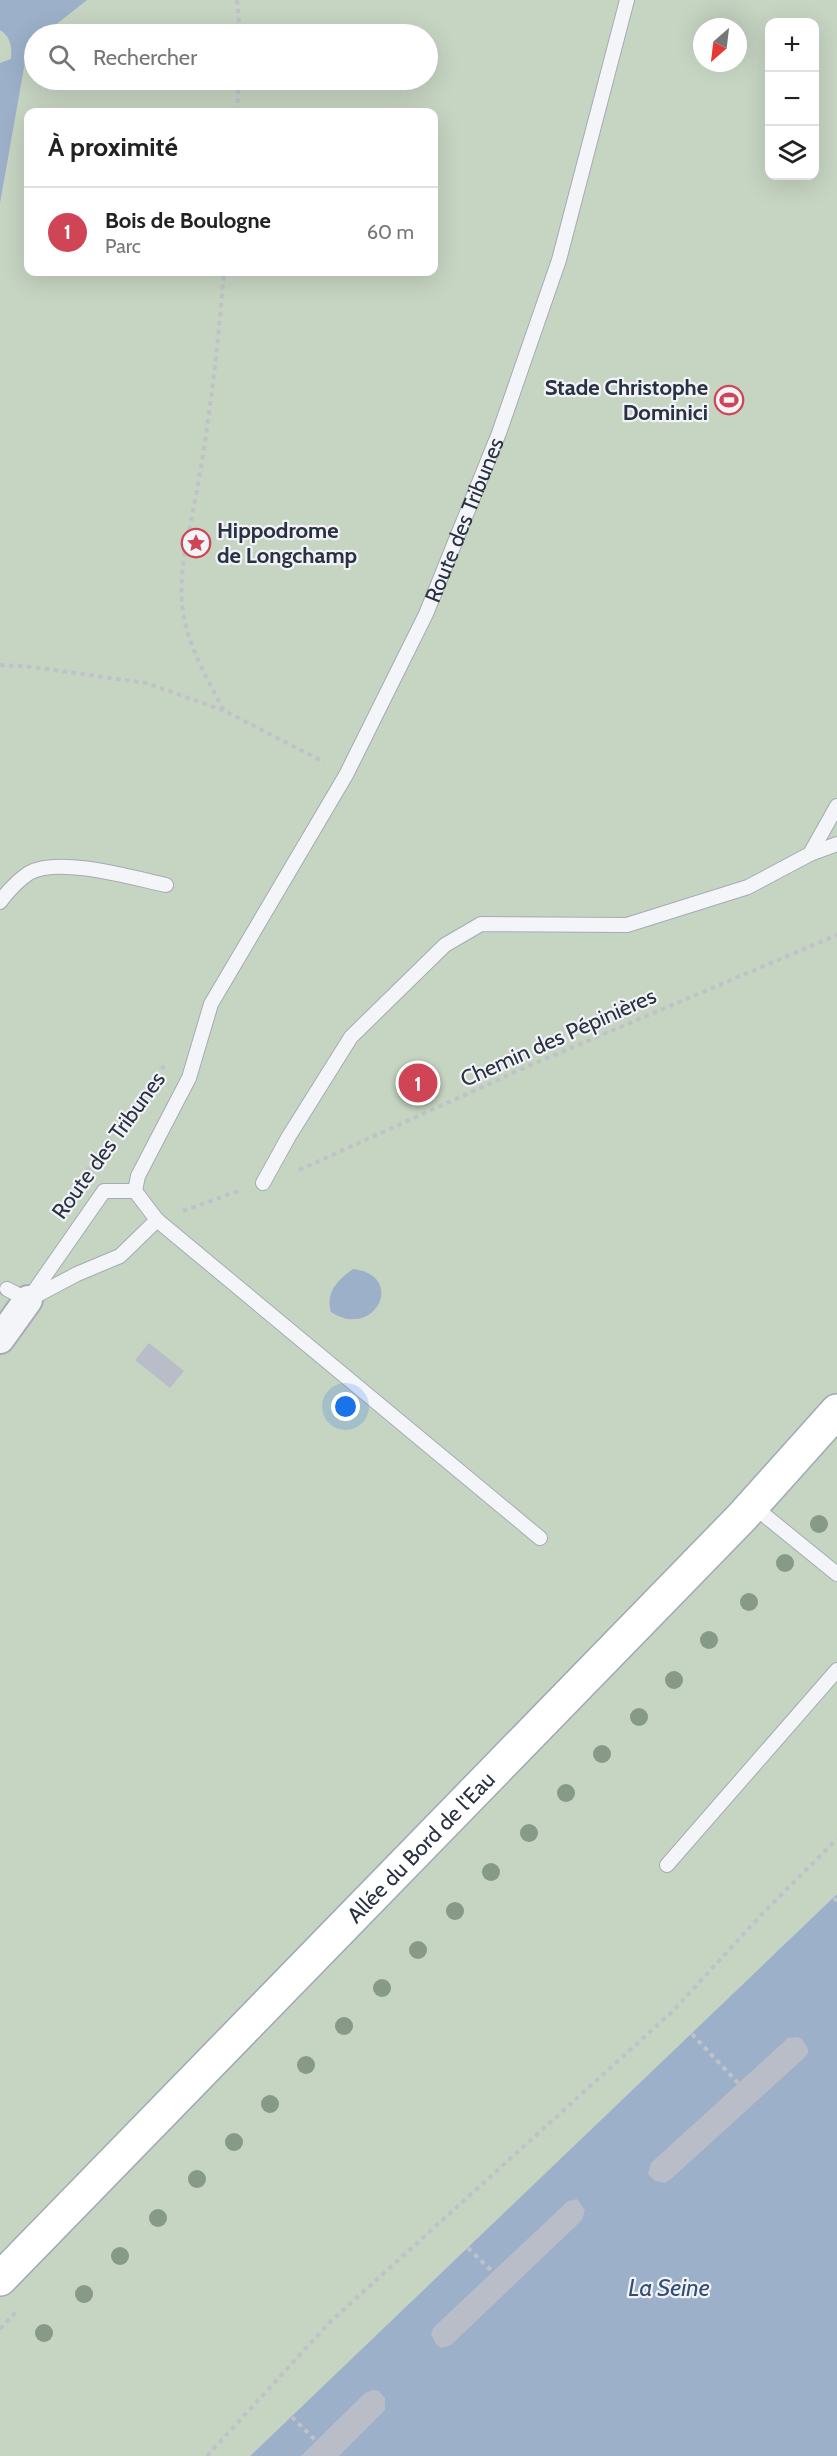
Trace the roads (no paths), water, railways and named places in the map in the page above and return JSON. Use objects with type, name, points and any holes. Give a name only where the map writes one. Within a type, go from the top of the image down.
[{"type":"main road","name":"Allée du Bord de l'Eau","points":[[0,2279],[425,1845],[752,1505],[837,1411]]},
{"type":"street","name":"Route des Tribunes","points":[[0,1339],[17,1294]]},
{"type":"lane","name":"Route des Tribunes","points":[[17,1294],[104,1191],[135,1191],[138,1176],[189,1078],[211,1004],[346,775],[426,615],[499,433],[559,260],[627,0]]},
{"type":"lane","points":[[810,854],[837,806]]},
{"type":"lane","points":[[263,1183],[289,1136],[351,1037],[445,945],[481,924],[627,925],[748,886],[810,854],[837,843]]},
{"type":"lane","points":[[0,902],[11,888],[31,872],[51,867],[90,869],[166,885]]},
{"type":"lane","points":[[135,1191],[157,1220],[540,1538]]},
{"type":"lane","name":"Route des Tribunes","points":[[17,1294],[77,1274],[120,1256],[157,1220]]},
{"type":"lane","points":[[752,1505],[837,1574]]},
{"type":"lane","points":[[667,1865],[837,1670]]},
{"type":"water","points":[[0,0],[87,0],[57,24],[24,24],[24,68],[0,203],[0,63],[11,59],[11,46],[9,39],[0,30]]},
{"type":"water","points":[[353,1269],[369,1274],[379,1282],[381,1293],[379,1304],[372,1313],[361,1318],[347,1319],[331,1312],[330,1298],[334,1287]]},
{"type":"water","name":"La Seine","points":[[837,1894],[837,2456],[250,2456]]},
{"type":"place","name":"Stade Christophe Dominici","points":[[729,400]]},
{"type":"place","name":"Hippodrome de Longchamp","points":[[196,543]]},
{"type":"place","name":"Bois de Boulogne","points":[[418,1083]]}]
